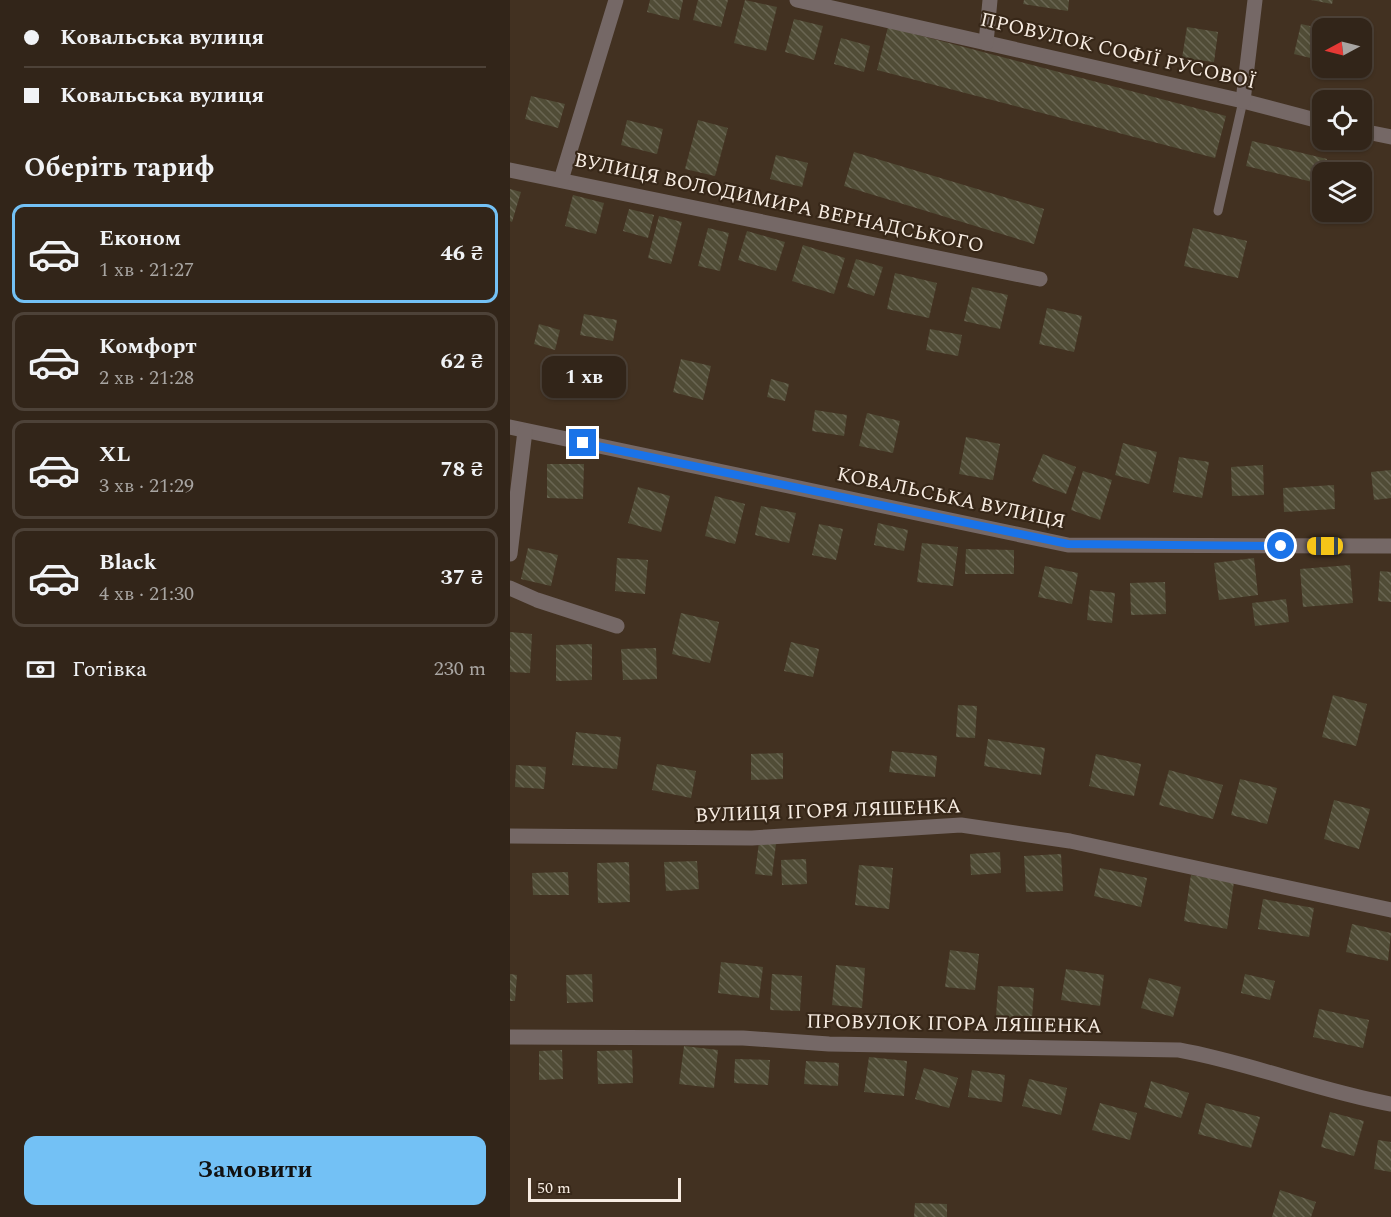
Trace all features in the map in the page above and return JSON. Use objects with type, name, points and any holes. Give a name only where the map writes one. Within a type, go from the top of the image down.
[{"type":"street","points":[[561,180],[616,0]]},
{"type":"street","name":"ПРОВУЛОК СОФІЇ РУСОВОЇ","points":[[797,0],[1243,101],[1312,120]]},
{"type":"street","points":[[986,43],[990,0]]},
{"type":"street","points":[[1243,101],[1255,0]]},
{"type":"street","points":[[1372,133],[1391,137]]},
{"type":"street","name":"ВУЛИЦЯ ВОЛОДИМИРА ВЕРНАДСЬКОГО","points":[[510,170],[1040,279]]},
{"type":"street","points":[[510,554],[517,429]]},
{"type":"street","name":"КОВАЛЬСЬКА ВУЛИЦЯ","points":[[517,429],[1068,544],[1391,546]]},
{"type":"street","points":[[510,588],[537,600],[616,626]]},
{"type":"street","name":"ВУЛИЦЯ ІГОРЯ ЛЯШЕНКА","points":[[510,836],[752,838],[961,825],[1070,841],[1391,910]]},
{"type":"street","name":"ПРОВУЛОК ІГОРА ЛЯШЕНКА","points":[[510,1037],[743,1038],[829,1044],[1179,1050],[1340,1095],[1391,1104]]},
{"type":"lane","points":[[1218,211],[1243,101]]},
{"type":"building","points":[[650,0],[683,0],[679,20],[647,12]]},
{"type":"building","points":[[698,0],[728,0],[721,27],[693,20]]},
{"type":"building","points":[[745,0],[777,7],[766,51],[734,43]]},
{"type":"building","points":[[1024,0],[1069,0],[1068,11],[1023,4]]},
{"type":"building","points":[[1311,0],[1333,0],[1332,4]]},
{"type":"building","points":[[794,19],[823,26],[814,60],[785,52]]},
{"type":"building","points":[[1301,24],[1312,26],[1312,58],[1294,54]]},
{"type":"building","points":[[888,27],[1226,116],[1215,158],[877,70]]},
{"type":"building","points":[[1187,27],[1218,32],[1214,62],[1182,58]]},
{"type":"building","points":[[841,38],[870,46],[864,72],[834,64]]},
{"type":"building","points":[[531,96],[565,104],[558,128],[525,119]]},
{"type":"building","points":[[627,120],[663,129],[657,154],[621,145]]},
{"type":"building","points":[[698,120],[728,128],[715,176],[685,169]]},
{"type":"building","points":[[1252,141],[1327,159],[1326,162],[1312,162],[1312,182],[1246,166]]},
{"type":"building","points":[[854,152],[1044,209],[1034,244],[844,186]]},
{"type":"building","points":[[776,155],[808,163],[802,187],[770,179]]},
{"type":"building","points":[[510,189],[521,192],[512,222],[510,221]]},
{"type":"building","points":[[573,195],[604,203],[596,234],[565,226]]},
{"type":"building","points":[[629,209],[654,215],[648,238],[623,231]]},
{"type":"building","points":[[659,216],[682,222],[671,264],[648,258]]},
{"type":"building","points":[[708,228],[729,233],[720,271],[698,266]]},
{"type":"building","points":[[1193,228],[1247,241],[1238,278],[1184,266]]},
{"type":"building","points":[[747,231],[785,242],[776,271],[738,260]]},
{"type":"building","points":[[803,245],[845,258],[834,294],[792,281]]},
{"type":"building","points":[[856,259],[883,267],[874,296],[847,287]]},
{"type":"building","points":[[895,273],[937,283],[929,318],[887,309]]},
{"type":"building","points":[[972,287],[1008,295],[1000,329],[964,321]]},
{"type":"building","points":[[1047,308],[1082,316],[1074,352],[1039,344]]},
{"type":"building","points":[[584,314],[617,320],[613,341],[580,335]]},
{"type":"building","points":[[539,324],[560,330],[555,350],[534,344]]},
{"type":"building","points":[[930,329],[962,335],[958,356],[926,350]]},
{"type":"building","points":[[681,359],[711,366],[703,400],[673,392]]},
{"type":"building","points":[[771,379],[789,384],[785,401],[767,397]]},
{"type":"building","points":[[815,410],[847,415],[844,436],[812,431]]},
{"type":"building","points":[[867,413],[900,421],[893,453],[859,446]]},
{"type":"building","points":[[966,437],[1000,444],[993,480],[959,474]]},
{"type":"building","points":[[1123,443],[1157,452],[1149,484],[1115,475]]},
{"type":"building","points":[[1043,454],[1076,467],[1066,494],[1032,481]]},
{"type":"building","points":[[1179,457],[1209,462],[1202,498],[1173,492]]},
{"type":"building","points":[[547,464],[584,464],[583,499],[547,498]]},
{"type":"building","points":[[1263,465],[1264,495],[1232,496],[1231,467]]},
{"type":"building","points":[[1391,470],[1391,498],[1374,500],[1371,472]]},
{"type":"building","points":[[1083,471],[1112,480],[1100,520],[1071,510]]},
{"type":"building","points":[[1334,485],[1335,509],[1284,512],[1283,488]]},
{"type":"building","points":[[638,487],[670,496],[661,532],[628,523]]},
{"type":"building","points":[[715,496],[745,504],[735,544],[705,536]]},
{"type":"building","points":[[761,506],[796,513],[789,543],[755,535]]},
{"type":"building","points":[[878,523],[908,530],[904,551],[874,545]]},
{"type":"building","points":[[819,524],[843,529],[836,560],[812,555]]},
{"type":"building","points":[[922,543],[958,547],[953,586],[917,582]]},
{"type":"building","points":[[528,548],[558,555],[551,586],[521,579]]},
{"type":"building","points":[[966,549],[1014,550],[1014,574],[965,574]]},
{"type":"building","points":[[617,558],[648,560],[645,594],[615,591]]},
{"type":"building","points":[[1254,558],[1258,595],[1219,600],[1214,563]]},
{"type":"building","points":[[1350,565],[1353,603],[1303,607],[1300,569]]},
{"type":"building","points":[[1045,566],[1078,573],[1072,604],[1038,597]]},
{"type":"building","points":[[1380,571],[1391,572],[1391,602],[1378,601]]},
{"type":"building","points":[[1165,582],[1166,614],[1131,615],[1130,583]]},
{"type":"building","points":[[1090,590],[1115,593],[1112,623],[1087,620]]},
{"type":"building","points":[[1286,599],[1289,622],[1255,626],[1252,603]]},
{"type":"building","points":[[681,613],[719,622],[710,663],[672,654]]},
{"type":"building","points":[[510,632],[532,634],[530,673],[510,672]]},
{"type":"building","points":[[791,642],[819,649],[813,677],[784,671]]},
{"type":"building","points":[[592,644],[592,680],[556,681],[556,645]]},
{"type":"building","points":[[656,648],[657,679],[623,680],[621,649]]},
{"type":"building","points":[[1333,695],[1367,704],[1356,746],[1322,737]]},
{"type":"building","points":[[958,705],[977,706],[975,738],[956,737]]},
{"type":"building","points":[[576,732],[621,737],[617,769],[572,765]]},
{"type":"building","points":[[988,739],[1045,748],[1041,775],[984,766]]},
{"type":"building","points":[[892,751],[937,756],[935,777],[889,772]]},
{"type":"building","points":[[783,753],[783,779],[751,780],[751,754]]},
{"type":"building","points":[[1096,754],[1141,764],[1134,796],[1089,786]]},
{"type":"building","points":[[657,764],[696,771],[691,798],[652,790]]},
{"type":"building","points":[[516,765],[546,767],[544,789],[515,787]]},
{"type":"building","points":[[1169,770],[1223,785],[1213,819],[1159,805]]},
{"type":"building","points":[[1240,779],[1277,788],[1267,824],[1231,815]]},
{"type":"building","points":[[1334,800],[1370,809],[1359,849],[1324,839]]},
{"type":"building","points":[[759,842],[776,844],[772,876],[755,874]]},
{"type":"building","points":[[1000,852],[1001,873],[971,875],[970,854]]},
{"type":"building","points":[[1061,854],[1063,891],[1026,892],[1024,856]]},
{"type":"building","points":[[806,859],[807,884],[782,885],[781,860]]},
{"type":"building","points":[[697,861],[699,889],[666,891],[664,862]]},
{"type":"building","points":[[629,862],[630,902],[598,903],[597,863]]},
{"type":"building","points":[[859,865],[893,868],[889,909],[855,905]]},
{"type":"building","points":[[1100,868],[1147,878],[1141,907],[1094,896]]},
{"type":"building","points":[[568,872],[569,895],[533,895],[532,873]]},
{"type":"building","points":[[1191,875],[1234,882],[1227,929],[1184,921]]},
{"type":"building","points":[[1263,899],[1314,908],[1309,937],[1258,929]]},
{"type":"building","points":[[1352,924],[1391,933],[1388,961],[1346,952]]},
{"type":"building","points":[[950,950],[979,954],[975,990],[945,987]]},
{"type":"building","points":[[721,962],[763,967],[759,998],[718,993]]},
{"type":"building","points":[[836,965],[865,968],[862,1008],[832,1005]]},
{"type":"building","points":[[1066,969],[1104,975],[1100,1006],[1061,1000]]},
{"type":"building","points":[[510,974],[517,975],[515,1001],[510,1001]]},
{"type":"building","points":[[592,974],[593,1002],[567,1003],[566,975]]},
{"type":"building","points":[[772,974],[802,976],[800,1011],[770,1010]]},
{"type":"building","points":[[1245,974],[1275,981],[1270,1000],[1241,993]]},
{"type":"building","points":[[1149,978],[1181,987],[1173,1017],[1141,1008]]},
{"type":"building","points":[[998,986],[1034,988],[1032,1019],[996,1017]]},
{"type":"building","points":[[1319,1009],[1369,1020],[1363,1048],[1313,1037]]},
{"type":"building","points":[[684,1046],[718,1050],[714,1088],[679,1084]]},
{"type":"building","points":[[562,1050],[563,1079],[539,1080],[539,1051]]},
{"type":"building","points":[[632,1050],[633,1083],[598,1084],[597,1051]]},
{"type":"building","points":[[869,1057],[907,1061],[904,1096],[864,1092]]},
{"type":"building","points":[[735,1059],[770,1060],[768,1085],[734,1083]]},
{"type":"building","points":[[806,1061],[839,1063],[838,1086],[804,1084]]},
{"type":"building","points":[[924,1068],[958,1078],[949,1108],[915,1099]]},
{"type":"building","points":[[972,1070],[1005,1075],[1002,1102],[968,1097]]},
{"type":"building","points":[[1029,1079],[1067,1088],[1061,1115],[1022,1106]]},
{"type":"building","points":[[1151,1081],[1189,1093],[1181,1118],[1144,1107]]},
{"type":"building","points":[[1100,1103],[1137,1113],[1130,1140],[1092,1130]]},
{"type":"building","points":[[1206,1103],[1260,1117],[1251,1148],[1198,1134]]},
{"type":"building","points":[[1330,1112],[1364,1121],[1354,1156],[1321,1147]]},
{"type":"building","points":[[1378,1140],[1391,1142],[1391,1172],[1374,1169]]},
{"type":"building","points":[[1280,1190],[1316,1202],[1311,1217],[1272,1217]]},
{"type":"building","points":[[915,1203],[947,1204],[947,1217],[914,1217]]},
{"type":"route","points":[[583,443],[1068,544],[1281,546]]}]
